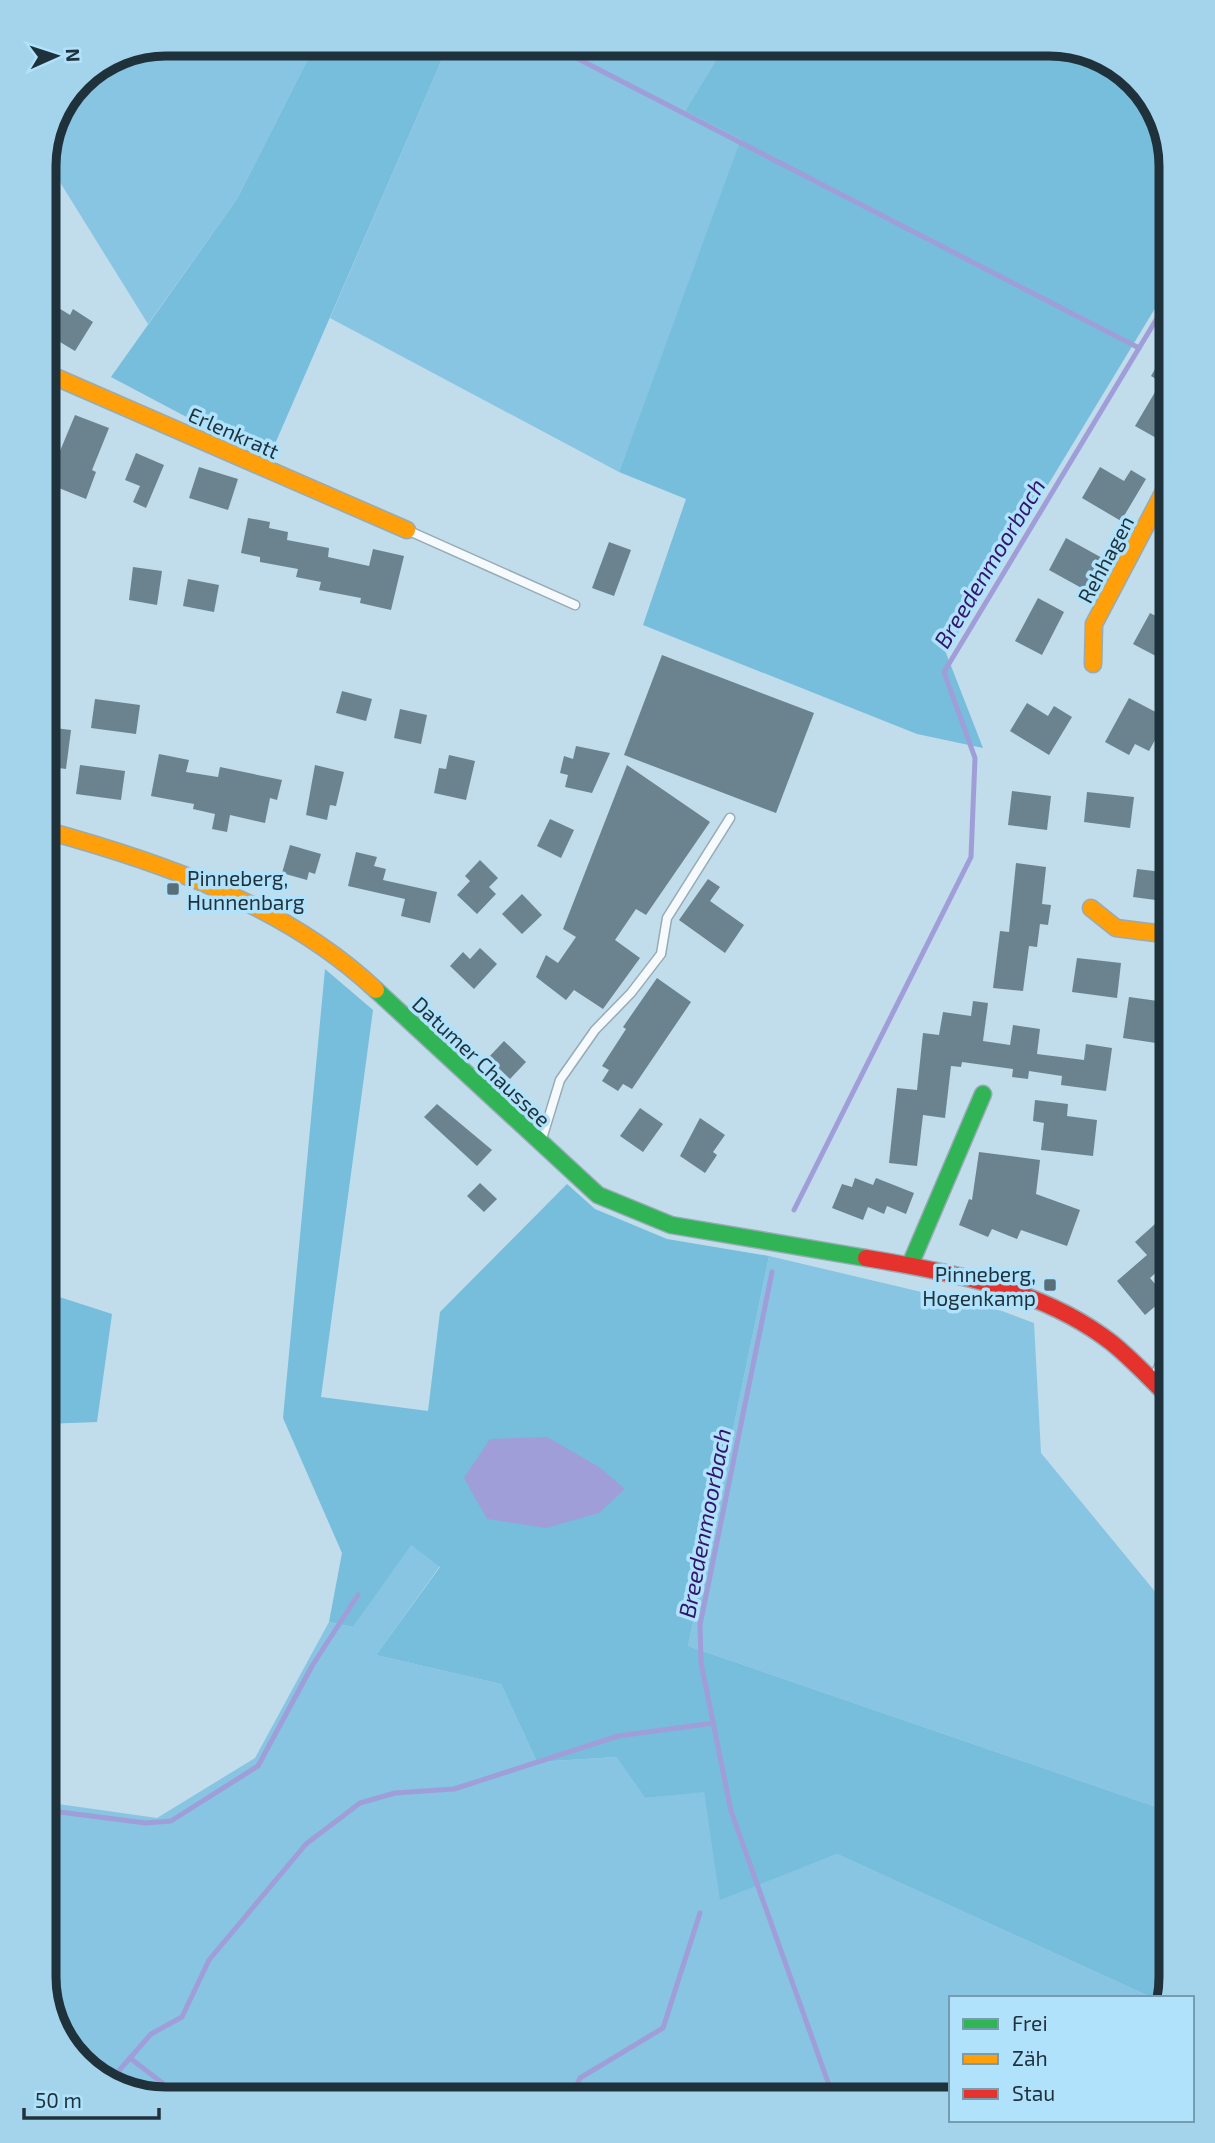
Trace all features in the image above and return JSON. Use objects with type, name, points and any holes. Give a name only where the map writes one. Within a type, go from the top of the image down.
[{"type":"street","name":"Erlenkratt","points":[[56,377],[407,530]]},
{"type":"street","name":"Rehhagen","points":[[1093,664],[1094,624],[1159,501]]},
{"type":"street","name":"Datumer Chaussee","points":[[56,833],[124,852],[179,872],[224,891],[304,935],[368,982],[598,1195],[671,1224],[910,1265],[981,1282],[1042,1301],[1112,1343],[1159,1385]]},
{"type":"street","points":[[1091,908],[1116,928],[1159,933]]},
{"type":"street","points":[[910,1265],[983,1094]]},
{"type":"street","points":[[1156,1381],[1159,1375]]},
{"type":"lane","points":[[407,530],[575,606]]},
{"type":"lane","points":[[540,1144],[560,1080],[595,1030],[631,993],[661,954],[667,918],[730,818]]},
{"type":"shaded area","points":[[166,56],[309,56],[237,199],[148,324],[56,176],[60,138],[67,118],[79,99],[86,91],[91,91],[94,83],[131,62]]},
{"type":"shaded area","points":[[309,56],[443,56],[268,460],[111,377],[237,199]]},
{"type":"shaded area","points":[[443,56],[719,56],[685,111],[742,139],[619,472],[330,318]]},
{"type":"shaded area","points":[[719,56],[1056,56],[1084,62],[1110,75],[1132,94],[1148,118],[1155,138],[1159,166],[1159,302],[946,653],[983,748],[917,734],[643,625],[686,499],[619,472],[741,139],[685,111]]},
{"type":"shaded area","points":[[325,969],[373,1010],[321,1397],[428,1411],[440,1312],[567,1184],[595,1209],[667,1239],[769,1256],[688,1646],[1159,1808],[1157,1996],[1149,1996],[837,1854],[720,1900],[704,1792],[645,1798],[616,1757],[537,1762],[501,1684],[376,1655],[440,1567],[411,1545],[353,1627],[329,1622],[342,1553],[283,1418]]},
{"type":"shaded area","points":[[769,1256],[1002,1311],[1034,1323],[1041,1453],[1159,1596],[1159,1808],[688,1646]]},
{"type":"shaded area","points":[[56,1296],[112,1314],[97,1422],[56,1424]]},
{"type":"shaded area","points":[[547,1437],[599,1467],[625,1489],[599,1513],[546,1528],[487,1519],[464,1478],[490,1439]]},
{"type":"shaded area","points":[[410,1544],[440,1566],[376,1655],[501,1684],[537,1762],[616,1757],[645,1798],[704,1791],[721,1899],[837,1854],[1149,1996],[949,1996],[949,2087],[159,2087],[118,2076],[83,2049],[67,2025],[58,1998],[56,1804],[157,1818],[255,1758],[329,1622],[353,1627]]},
{"type":"building","points":[[56,306],[70,315],[73,309],[93,322],[75,351],[56,340]]},
{"type":"building","points":[[1159,362],[1159,381],[1151,376]]},
{"type":"building","points":[[1159,385],[1159,437],[1135,426]]},
{"type":"building","points":[[75,415],[109,428],[92,470],[96,472],[86,499],[56,487],[56,461]]},
{"type":"building","points":[[136,453],[164,465],[146,508],[133,502],[140,486],[125,480]]},
{"type":"building","points":[[199,467],[238,479],[228,510],[189,498]]},
{"type":"building","points":[[1100,467],[1124,481],[1131,470],[1146,479],[1121,521],[1082,498]]},
{"type":"building","points":[[248,518],[270,522],[269,528],[288,532],[287,540],[329,548],[328,557],[369,566],[373,549],[404,556],[391,610],[360,603],[361,598],[319,590],[321,582],[296,577],[298,569],[260,562],[260,557],[241,553]]},
{"type":"building","points":[[1066,538],[1104,559],[1087,591],[1049,570]]},
{"type":"building","points":[[609,542],[631,550],[614,596],[592,588]]},
{"type":"building","points":[[133,567],[162,571],[157,605],[129,600]]},
{"type":"building","points":[[188,579],[219,585],[214,612],[183,606]]},
{"type":"building","points":[[1038,598],[1064,612],[1042,655],[1015,641]]},
{"type":"building","points":[[1150,613],[1159,618],[1159,658],[1133,644]]},
{"type":"building","points":[[662,655],[814,713],[776,813],[624,755]]},
{"type":"building","points":[[342,691],[372,699],[366,721],[336,713]]},
{"type":"building","points":[[1129,698],[1159,714],[1159,733],[1149,751],[1135,744],[1129,755],[1105,742]]},
{"type":"building","points":[[95,699],[140,705],[136,734],[91,728]]},
{"type":"building","points":[[1027,703],[1048,716],[1054,706],[1072,717],[1049,755],[1010,731]]},
{"type":"building","points":[[400,709],[427,715],[421,744],[394,738]]},
{"type":"building","points":[[56,728],[71,730],[66,769],[56,768]]},
{"type":"building","points":[[576,746],[610,753],[592,793],[565,787],[568,775],[560,773],[564,756],[573,759]]},
{"type":"building","points":[[159,754],[189,760],[186,772],[218,777],[220,767],[282,780],[277,800],[270,798],[265,823],[230,815],[227,832],[212,829],[215,814],[193,809],[194,804],[151,796]]},
{"type":"building","points":[[449,755],[475,761],[466,800],[434,793],[439,768],[446,769]]},
{"type":"building","points":[[80,765],[125,771],[121,800],[76,794]]},
{"type":"building","points":[[315,765],[344,772],[336,806],[330,805],[327,820],[306,815]]},
{"type":"building","points":[[627,765],[710,822],[646,915],[636,909],[615,940],[640,958],[603,1009],[574,990],[566,1000],[536,977],[546,955],[558,963],[576,937],[563,929]]},
{"type":"building","points":[[1012,791],[1051,796],[1047,830],[1008,825]]},
{"type":"building","points":[[1087,792],[1134,797],[1130,828],[1084,822]]},
{"type":"building","points":[[550,819],[574,830],[561,858],[537,846]]},
{"type":"building","points":[[290,845],[321,854],[315,874],[309,872],[307,880],[282,873]]},
{"type":"building","points":[[356,852],[377,857],[374,866],[386,869],[383,880],[437,892],[430,923],[401,916],[405,899],[348,886]]},
{"type":"building","points":[[480,860],[498,878],[489,887],[496,894],[477,914],[457,895],[470,881],[465,876]]},
{"type":"building","points":[[1016,863],[1046,867],[1042,904],[1051,905],[1048,925],[1040,924],[1037,947],[1029,946],[1023,991],[993,988],[1000,931],[1009,932]]},
{"type":"building","points":[[1137,869],[1159,872],[1159,900],[1133,897]]},
{"type":"building","points":[[708,879],[720,887],[710,901],[744,925],[725,953],[679,920]]},
{"type":"building","points":[[522,894],[542,915],[522,934],[502,914]]},
{"type":"building","points":[[480,948],[497,964],[474,989],[450,966],[463,952],[470,959]]},
{"type":"building","points":[[1077,958],[1121,963],[1117,998],[1072,992]]},
{"type":"building","points":[[657,978],[691,1002],[632,1089],[623,1084],[618,1091],[602,1081],[609,1070],[602,1066],[626,1029],[623,1027]]},
{"type":"building","points":[[1129,997],[1159,1001],[1159,1043],[1123,1038]]},
{"type":"building","points":[[973,1001],[988,1003],[983,1041],[1010,1045],[1013,1025],[1040,1029],[1037,1054],[1084,1060],[1086,1044],[1112,1048],[1106,1091],[1061,1085],[1062,1076],[1029,1071],[1028,1079],[1012,1077],[1013,1069],[962,1062],[961,1067],[951,1066],[945,1118],[923,1115],[917,1166],[889,1163],[897,1088],[917,1090],[923,1033],[939,1035],[943,1012],[971,1016]]},
{"type":"building","points":[[504,1041],[526,1062],[510,1079],[488,1058]]},
{"type":"building","points":[[1035,1100],[1068,1104],[1067,1116],[1097,1120],[1093,1156],[1041,1150],[1044,1123],[1033,1121]]},
{"type":"building","points":[[437,1104],[492,1150],[477,1166],[424,1117]]},
{"type":"building","points":[[640,1108],[663,1124],[643,1152],[620,1136]]},
{"type":"building","points":[[700,1118],[725,1135],[713,1152],[717,1155],[705,1173],[680,1156]]},
{"type":"building","points":[[979,1152],[1040,1160],[1036,1194],[1080,1210],[1067,1246],[1021,1230],[1017,1239],[992,1229],[988,1237],[959,1225],[969,1199],[972,1200]]},
{"type":"building","points":[[855,1178],[873,1185],[876,1178],[914,1193],[906,1214],[887,1206],[884,1214],[868,1207],[863,1220],[832,1208],[842,1184],[852,1187]]},
{"type":"building","points":[[480,1183],[497,1199],[484,1212],[467,1196]]},
{"type":"building","points":[[1155,1224],[1159,1228],[1159,1270],[1150,1278],[1159,1289],[1159,1303],[1145,1315],[1117,1281],[1147,1255],[1135,1242]]},
{"type":"waterway","points":[[573,56],[1139,348]]},
{"type":"waterway","name":"Breedenmoorbach","points":[[794,1210],[971,857],[975,758],[944,672],[1159,315]]},
{"type":"waterway","name":"Breedenmoorbach","points":[[772,1272],[700,1625],[701,1663],[731,1811],[830,2087]]},
{"type":"waterway","points":[[56,1812],[146,1823],[171,1821],[258,1766],[312,1666],[358,1595]]},
{"type":"waterway","points":[[116,2074],[151,2034],[182,2017],[209,1960],[306,1844],[360,1803],[395,1793],[454,1789],[618,1736],[714,1723]]},
{"type":"waterway","points":[[576,2087],[580,2078],[663,2028],[700,1913]]},
{"type":"waterway","points":[[130,2058],[167,2087]]},
{"type":"traffic: fast","points":[[376,990],[598,1195],[671,1225],[866,1258]]},
{"type":"traffic: fast","points":[[910,1265],[983,1094]]},
{"type":"traffic: slow","points":[[56,377],[407,530]]},
{"type":"traffic: slow","points":[[1093,664],[1094,624],[1159,501]]},
{"type":"traffic: slow","points":[[56,834],[177,872],[262,910],[341,960],[376,990]]},
{"type":"traffic: slow","points":[[1091,908],[1116,928],[1159,933]]},
{"type":"traffic: jam","points":[[866,1258],[963,1277],[1026,1296],[1056,1309],[1085,1324],[1112,1343],[1159,1387]]},
{"type":"place","name":"Pinneberg, Hunnenbarg","points":[[173,889]]},
{"type":"place","name":"Pinneberg, Hogenkamp","points":[[1050,1285]]}]
